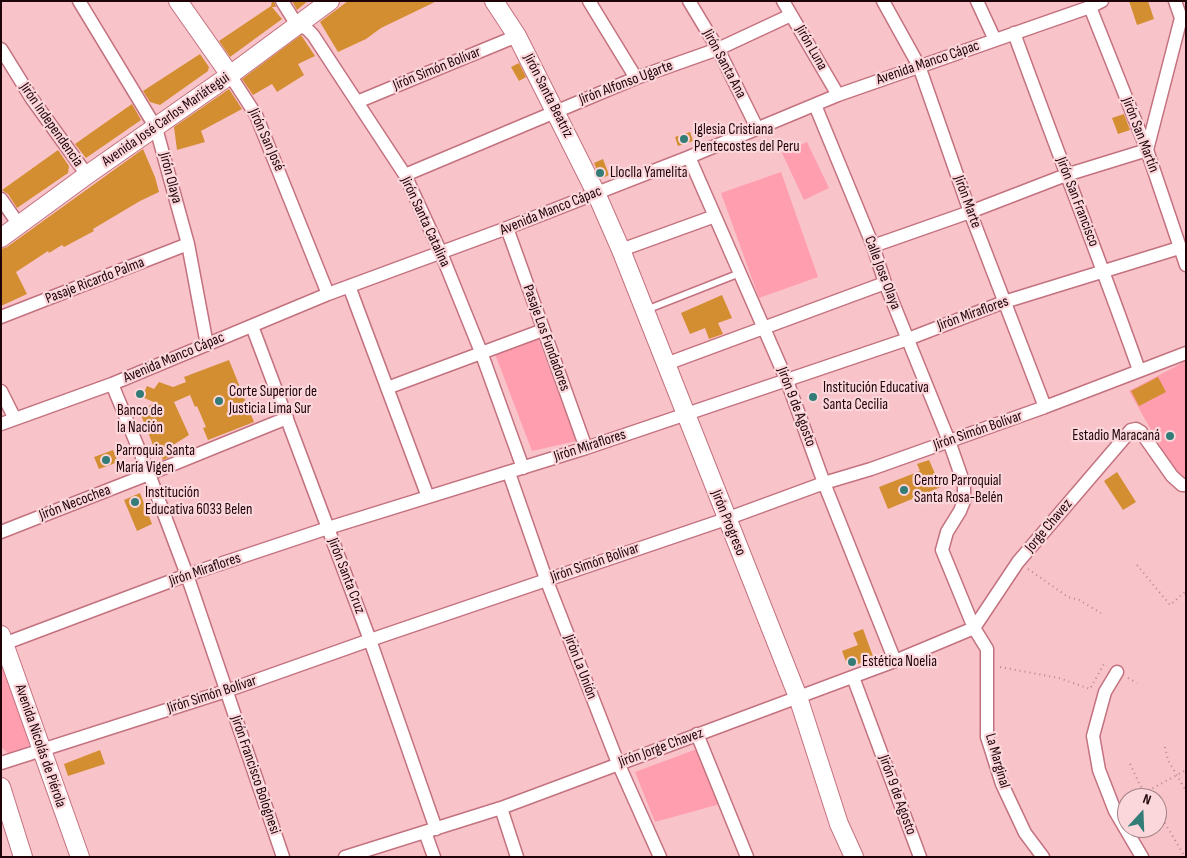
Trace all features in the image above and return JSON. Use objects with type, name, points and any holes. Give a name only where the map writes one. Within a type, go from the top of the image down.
[{"type":"street","name":"Jirón Olaya","points":[[79,1],[156,128],[188,244],[207,345]]},
{"type":"street","name":"Jirón San José","points":[[178,1],[256,114],[328,294]]},
{"type":"street","name":"Jirón Santa Catalina","points":[[282,1],[297,25],[313,35],[405,175],[441,254],[481,352],[523,468]]},
{"type":"street","name":"Avenida José Carlos Mariátegui","points":[[1,238],[86,175],[230,76],[330,1]]},
{"type":"street","name":"Jirón Santa Beatriz","points":[[494,1],[518,36],[596,192]]},
{"type":"street","points":[[589,1],[636,78]]},
{"type":"street","name":"Jirón Santa Ana","points":[[689,1],[718,49],[757,128]]},
{"type":"street","name":"Jirón Luna","points":[[783,1],[838,95]]},
{"type":"street","name":"Jirón Marte","points":[[883,1],[919,66],[970,212],[1045,407]]},
{"type":"street","points":[[977,1],[995,40]]},
{"type":"street","name":"Avenida Manco Cápac","points":[[1,424],[112,384],[348,286],[441,254],[688,157],[838,95],[995,40],[1081,6],[1102,1]]},
{"type":"street","points":[[873,246],[970,212],[1066,175],[1147,150],[1181,18],[1175,1]]},
{"type":"street","name":"Jirón San Martín","points":[[1081,6],[1147,150],[1186,265]]},
{"type":"street","name":"Jirón Alfonso Ugarte","points":[[405,175],[636,78],[718,49],[791,15]]},
{"type":"street","name":"Jirón San Francisco","points":[[1014,33],[1066,175],[1105,272],[1139,370]]},
{"type":"street","name":"Jirón Simón Bolívar","points":[[357,102],[518,36]]},
{"type":"street","name":"Jirón Independencia","points":[[1,49],[32,99],[86,175]]},
{"type":"street","name":"Calle Jose Olaya","points":[[815,105],[873,246],[964,484],[965,492],[960,511],[947,532],[942,550],[974,628]]},
{"type":"street","name":"Jirón 9 de Agosto","points":[[688,157],[787,381],[824,483],[895,661]]},
{"type":"street","name":"Jirón Progreso","points":[[596,192],[621,250],[798,697],[839,824],[854,857]]},
{"type":"street","points":[[1,199],[19,225]]},
{"type":"street","points":[[621,250],[715,216]]},
{"type":"street","name":"Pasaje Los Fundadores","points":[[507,228],[586,448]]},
{"type":"street","name":"Pasaje Ricardo Palma","points":[[1,317],[188,244]]},
{"type":"street","name":"Jirón Miraflores","points":[[2,641],[187,575],[328,528],[509,473],[787,381],[908,339],[1004,302],[1179,248]]},
{"type":"street","points":[[666,364],[886,284]]},
{"type":"street","points":[[348,286],[428,497]]},
{"type":"street","name":"Jirón Santa Cruz","points":[[252,326],[370,640],[430,830],[434,857]]},
{"type":"street","points":[[387,388],[543,330]]},
{"type":"street","name":"Jirón Simón Bolívar","points":[[1,763],[226,691],[546,579],[726,519],[824,483],[871,469],[1045,407],[1186,353]]},
{"type":"street","name":"Jirón Francisco Bolognesi","points":[[112,384],[149,474],[187,575],[283,857]]},
{"type":"street","points":[[1,390],[5,407],[15,419]]},
{"type":"street","name":"Jirón Necochea","points":[[1,532],[287,418]]},
{"type":"street","name":"Jorge Chavez","points":[[974,628],[1018,562],[1131,430],[1136,429],[1141,432],[1172,476],[1182,485],[1186,485]]},
{"type":"street","name":"Jirón La Unión","points":[[509,473],[546,579],[618,763],[660,857]]},
{"type":"street","name":"Jirón Jorge Chavez","points":[[345,857],[501,808],[853,677],[974,628]]},
{"type":"street","name":"La Marginal","points":[[974,628],[987,649],[987,737],[1002,784],[1025,833],[1043,857]]},
{"type":"street","name":"Avenida Nicolás de Piérola","points":[[2,641],[80,857]]},
{"type":"street","points":[[1117,672],[1105,692],[1094,736],[1099,770],[1115,811],[1142,857]]},
{"type":"street","name":"Jirón 9 de Agosto","points":[[853,677],[920,857]]},
{"type":"street","points":[[697,734],[747,857]]},
{"type":"street","points":[[1,788],[23,857]]},
{"type":"street","points":[[501,808],[517,857]]},
{"type":"lane","points":[[645,310],[740,273]]},
{"type":"path","points":[[1018,562],[1068,597],[1079,600],[1101,613]]},
{"type":"path","points":[[1137,565],[1170,605],[1186,591]]},
{"type":"path","points":[[987,665],[1059,678],[1090,689],[1104,664],[1137,684]]},
{"type":"path","points":[[1165,747],[1168,760],[1186,791]]},
{"type":"path","points":[[1130,764],[1143,788]]},
{"type":"path","points":[[1153,788],[1186,770]]},
{"type":"path","points":[[1167,827],[1185,857]]},
{"type":"shaded area","points":[[807,142],[829,188],[804,200],[782,153]]},
{"type":"shaded area","points":[[781,172],[818,277],[759,298],[721,193]]},
{"type":"shaded area","points":[[538,338],[576,441],[532,451],[495,354]]},
{"type":"shaded area","name":"Estadio Maracaná","points":[[1186,361],[1186,482],[1180,481],[1129,391]]},
{"type":"shaded area","points":[[1,657],[31,739],[28,748],[9,754],[1,747]]},
{"type":"shaded area","points":[[697,749],[720,804],[655,822],[635,772]]},
{"type":"building","points":[[272,1],[274,1],[276,7],[272,7],[282,19],[230,57],[219,41],[271,6]]},
{"type":"building","points":[[292,1],[308,1],[297,10]]},
{"type":"building","points":[[348,1],[437,1],[381,28],[366,39],[338,52],[320,22]]},
{"type":"building","points":[[1129,1],[1148,1],[1154,19],[1137,25]]},
{"type":"building","points":[[301,35],[315,56],[298,64],[304,75],[277,92],[272,84],[253,95],[242,79]]},
{"type":"building","points":[[200,54],[209,67],[208,71],[160,105],[150,102],[143,91]]},
{"type":"building","points":[[519,63],[526,77],[519,81],[511,67]]},
{"type":"building","points":[[229,89],[242,109],[201,131],[205,142],[177,150],[174,127]]},
{"type":"building","points":[[132,104],[141,120],[86,158],[75,144]]},
{"type":"building","points":[[1124,114],[1130,130],[1118,134],[1112,118]]},
{"type":"building","name":"Iglesia Cristiana Pentecostes del Peru","points":[[690,132],[693,141],[678,146],[675,137]]},
{"type":"building","points":[[143,149],[159,192],[140,201],[93,229],[94,231],[64,247],[62,245],[49,253],[48,251],[16,272],[27,294],[1,306],[1,249],[7,247]]},
{"type":"building","points":[[58,150],[69,166],[68,173],[17,208],[8,194],[2,190]]},
{"type":"building","points":[[603,159],[609,175],[603,178],[600,177],[594,163]]},
{"type":"building","points":[[722,295],[732,318],[718,323],[723,334],[709,339],[705,328],[690,334],[681,313]]},
{"type":"building","points":[[229,360],[254,422],[208,440],[203,428],[206,427],[190,395],[174,402],[189,435],[170,447],[173,455],[163,460],[159,449],[155,450],[139,410],[156,403],[142,397],[147,386],[154,389],[159,382],[173,387],[186,382],[184,377]]},
{"type":"building","points":[[1158,377],[1166,392],[1139,406],[1131,391]]},
{"type":"building","name":"Parroquia Santa María Vigen","points":[[113,450],[118,462],[99,469],[94,457]]},
{"type":"building","name":"Centro Parroquial Santa Rosa-Belén","points":[[929,460],[941,487],[888,509],[879,487],[920,471],[917,464]]},
{"type":"building","points":[[1117,472],[1136,502],[1123,510],[1104,481]]},
{"type":"building","points":[[140,493],[152,524],[137,531],[124,500]]},
{"type":"building","points":[[863,629],[874,659],[848,667],[842,651],[858,645],[853,633]]},
{"type":"building","points":[[100,750],[105,764],[68,776],[64,764]]},
{"type":"place","name":"Iglesia Cristiana Pentecostes del Peru","points":[[684,139]]},
{"type":"place","name":"Lloclla Yamelita","points":[[600,173]]},
{"type":"place","name":"Banco de la Nación","points":[[140,394]]},
{"type":"place","name":"Institución Educativa Santa Cecilia","points":[[813,397]]},
{"type":"place","name":"Corte Superior de Justicia Lima Sur","points":[[219,401]]},
{"type":"place","name":"Estadio Maracaná","points":[[1170,436]]},
{"type":"place","name":"Parroquia Santa María Vigen","points":[[106,460]]},
{"type":"place","name":"Centro Parroquial Santa Rosa-Belén","points":[[904,490]]},
{"type":"place","name":"Institución Educativa 6033 Belen","points":[[135,502]]},
{"type":"place","name":"Estética Noelia","points":[[852,662]]}]
